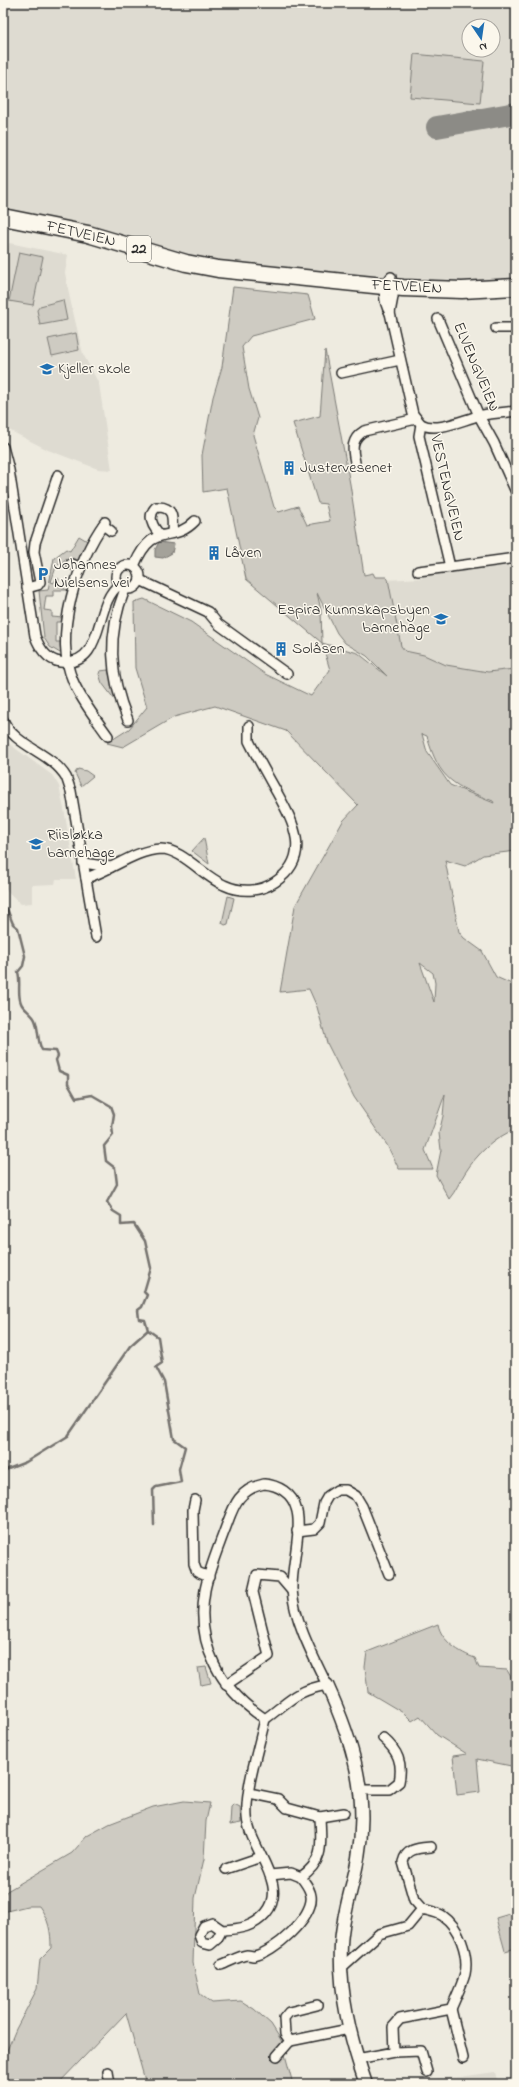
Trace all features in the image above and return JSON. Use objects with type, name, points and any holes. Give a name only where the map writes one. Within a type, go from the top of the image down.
[{"type":"highway","name":"FETVEIEN","points":[[3,217],[88,234],[201,266],[390,284],[486,281],[516,286]]},
{"type":"street","name":"VESTENGVEIEN","points":[[390,284],[385,301],[390,313],[400,360],[418,422],[419,436],[450,567]]},
{"type":"street","name":"ELVENGVEIEN","points":[[438,319],[479,416],[501,457],[516,492]]},
{"type":"street","points":[[496,328],[516,328]]},
{"type":"street","points":[[341,373],[400,360]]},
{"type":"street","points":[[418,422],[425,427],[438,427],[479,416],[516,411]]},
{"type":"street","name":"VESTENGVEIEN","points":[[355,462],[353,446],[358,435],[364,432],[418,422]]},
{"type":"street","points":[[3,449],[35,636],[40,647],[54,660],[67,662],[82,657],[91,648],[109,597],[122,587],[136,586],[140,580],[140,572],[134,566],[124,565],[118,570],[116,578],[122,587],[116,610],[112,637],[113,658],[118,691],[128,720]]},
{"type":"street","points":[[27,588],[38,585],[40,582],[34,552],[34,543],[58,475]]},
{"type":"street","points":[[160,535],[152,525],[151,520],[151,514],[156,507],[166,507],[169,510],[172,521],[172,533]]},
{"type":"street","points":[[134,566],[146,544],[160,535],[188,528],[195,521]]},
{"type":"street","points":[[108,736],[72,681],[67,662],[66,631],[68,616],[81,567],[104,523],[111,531]]},
{"type":"street","name":"VESTENGVEIEN","points":[[418,571],[516,558]]},
{"type":"street","points":[[71,564],[81,567]]},
{"type":"street","points":[[140,580],[208,612],[218,624],[287,674]]},
{"type":"street","points":[[3,720],[19,739],[55,764],[66,777],[71,791],[96,937]]},
{"type":"street","points":[[86,878],[102,873],[111,867],[147,852],[162,849],[171,851],[181,856],[222,885],[240,891],[260,889],[269,886],[282,877],[294,863],[297,841],[295,829],[293,822],[248,741],[249,726]]},
{"type":"street","points":[[83,863],[111,867]]},
{"type":"street","points":[[265,1719],[246,1706],[226,1685],[216,1668],[207,1643],[202,1616],[209,1577],[234,1508],[244,1492],[252,1486],[272,1484],[283,1489],[297,1508],[297,1531],[292,1591],[300,1623],[350,1740],[359,1776],[361,1790],[362,1835],[341,1943],[341,1968],[342,1992],[349,2029],[357,2059],[366,2084]]},
{"type":"street","points":[[297,1531],[314,1529],[320,1523],[324,1503],[328,1496],[337,1490],[346,1490],[356,1496],[362,1506],[389,1574]]},
{"type":"street","points":[[195,1500],[193,1510],[194,1564],[197,1572],[209,1577]]},
{"type":"street","points":[[226,1685],[269,1656],[253,1592],[257,1575],[280,1576],[292,1591]]},
{"type":"street","points":[[222,1930],[250,1926],[261,1919],[269,1910],[273,1899],[274,1888],[270,1875],[250,1835],[247,1818],[249,1792],[265,1719],[296,1694],[326,1685]]},
{"type":"street","points":[[361,1790],[388,1790],[399,1782],[401,1763],[392,1746],[384,1738]]},
{"type":"street","points":[[249,1792],[278,1799],[287,1808],[320,1817],[344,1813]]},
{"type":"street","points":[[301,1877],[316,1862],[320,1852],[320,1817]]},
{"type":"street","points":[[431,1847],[416,1849],[410,1852],[404,1857],[403,1862],[414,1900],[422,1909],[442,1915],[449,1921],[455,1928],[464,1951],[465,1973],[451,2009],[463,2058]]},
{"type":"street","points":[[226,1869],[261,1857]]},
{"type":"street","points":[[221,1965],[246,1955],[254,1956],[271,1948],[288,1935],[303,1918],[311,1897],[308,1887],[301,1877],[291,1873],[270,1875]]},
{"type":"street","points":[[341,1968],[380,1934],[408,1926],[422,1909]]},
{"type":"street","points":[[290,2041],[286,2034],[284,2018],[289,2012],[317,2004]]},
{"type":"street","points":[[394,2052],[393,2027],[400,2019],[451,2009]]},
{"type":"street","points":[[277,2056],[290,2041],[349,2029]]},
{"type":"street","points":[[357,2059],[394,2052],[421,2050],[427,2072]]},
{"type":"street","points":[[108,2072],[110,2084]]},
{"type":"shaded area","points":[[3,3],[516,3],[516,283],[470,283],[262,271],[182,262],[3,213]]},
{"type":"shaded area","points":[[414,54],[484,61],[480,103],[410,97]]},
{"type":"shaded area","name":"Kjeller skole","points":[[9,243],[68,255],[65,273],[70,299],[83,354],[99,384],[112,470],[98,469],[48,450],[3,427],[3,260]]},
{"type":"shaded area","points":[[19,252],[43,257],[33,305],[9,301]]},
{"type":"shaded area","points":[[233,287],[308,295],[315,319],[251,336],[242,347],[249,389],[258,418],[253,435],[274,507],[279,512],[298,506],[307,525],[330,521],[326,504],[318,503],[293,423],[320,416],[325,350],[350,484],[364,575],[373,573],[375,577],[386,577],[388,579],[401,646],[405,651],[424,655],[446,665],[488,672],[514,669],[514,683],[516,692],[516,851],[483,855],[465,866],[445,860],[459,932],[464,938],[482,951],[496,977],[516,986],[516,1129],[494,1141],[475,1159],[449,1199],[436,1175],[441,1150],[439,1133],[443,1116],[445,1094],[425,1150],[433,1169],[399,1169],[387,1145],[354,1097],[327,1043],[317,1007],[309,989],[280,992],[295,906],[343,821],[358,805],[286,731],[215,706],[174,717],[123,747],[107,743],[129,729],[147,707],[135,668],[134,602],[144,599],[191,622],[265,674],[311,696],[330,670],[322,643],[246,579],[227,488],[203,492],[202,455],[213,397],[222,367]],"holes":[[[317,593],[337,633],[345,643],[367,656],[387,676],[358,653],[322,643],[321,610]],[[422,734],[427,736],[437,763],[450,779],[468,791],[493,801],[494,803],[450,785],[427,752]],[[420,963],[433,973],[435,983],[434,1002]]]},
{"type":"shaded area","points":[[63,300],[67,320],[40,325],[37,310],[40,306]]},
{"type":"shaded area","points":[[76,333],[79,350],[52,356],[48,339]]},
{"type":"shaded area","points":[[79,536],[89,542],[80,560],[77,563],[65,559],[63,565],[57,564],[51,582],[54,583],[56,578],[59,579],[57,585],[67,590],[53,590],[53,596],[46,596],[44,610],[52,611],[52,617],[63,618],[62,622],[56,622],[56,642],[63,642],[64,651],[60,653],[50,647],[44,638],[39,591],[48,590],[54,558],[66,549],[70,551]]},
{"type":"shaded area","points":[[159,542],[174,544],[172,553],[163,558],[155,557],[155,550]]},
{"type":"shaded area","name":"Espira Kunnskapsbyen barnehage","points":[[512,565],[516,568],[516,611],[511,647],[514,669],[488,672],[419,661],[396,655],[367,581],[422,578],[426,574]]},
{"type":"shaded area","points":[[108,670],[114,690],[115,700],[102,683],[99,674],[100,671]]},
{"type":"shaded area","name":"Riisløkka barnehage","points":[[3,737],[12,746],[52,775],[59,786],[64,809],[76,879],[56,879],[55,884],[32,885],[32,903],[21,904],[3,887]]},
{"type":"shaded area","points":[[78,769],[86,771],[93,776],[81,786],[75,773]]},
{"type":"shaded area","points":[[204,838],[209,864],[192,851]]},
{"type":"shaded area","points":[[228,896],[234,898],[228,924],[225,925],[222,923]]},
{"type":"shaded area","points":[[438,1624],[447,1641],[457,1650],[475,1658],[479,1668],[507,1670],[516,1686],[516,1767],[477,1759],[480,1792],[457,1795],[453,1756],[467,1754],[437,1735],[420,1716],[412,1721],[405,1714],[368,1692],[365,1667],[367,1652]]},
{"type":"shaded area","points":[[206,1667],[211,1683],[201,1685],[198,1668]]},
{"type":"shaded area","points":[[184,1801],[210,1803],[206,1821],[204,1859],[195,1898],[193,1963],[200,1994],[212,2003],[241,2001],[254,2009],[271,2024],[281,2040],[293,2084],[146,2084],[126,2013],[58,2084],[3,2084],[3,2060],[16,2029],[37,1989],[40,1959],[51,1948],[51,1936],[45,1916],[39,1906],[27,1906],[3,1912],[3,1896],[7,1891],[72,1853],[87,1836],[109,1824],[153,1807]]},
{"type":"shaded area","points":[[234,1804],[240,1807],[241,1823],[230,1825],[231,1807]]},
{"type":"shaded area","points":[[516,1912],[516,1948],[505,1951],[496,1918]]},
{"type":"shaded area","points":[[495,2072],[498,2084],[412,2084],[440,2078]]},
{"type":"waterway","points":[[3,907],[7,909],[13,924],[18,928],[25,956],[23,966],[18,972],[20,999],[22,1005],[35,1020],[39,1043],[42,1050],[56,1051],[58,1056],[56,1060],[59,1071],[68,1075],[68,1084],[76,1098],[92,1095],[111,1106],[114,1114],[112,1127],[113,1135],[104,1146],[106,1161],[115,1168],[117,1184],[107,1202],[113,1211],[121,1216],[121,1225],[134,1224],[145,1241],[151,1268],[144,1292],[147,1295],[142,1307],[138,1310],[139,1319],[145,1320],[148,1330],[158,1337],[162,1363],[156,1367],[164,1382],[174,1439],[185,1447],[179,1469],[181,1482],[156,1487],[153,1490],[154,1525]]},
{"type":"waterway","points":[[3,1471],[26,1462],[68,1436],[130,1346],[148,1330]]},
{"type":"taxiway","points":[[437,127],[516,113]]},
{"type":"place","name":"Kjeller skole","points":[[47,369]]},
{"type":"place","name":"Justervesenet","points":[[289,468]]},
{"type":"place","name":"Låven","points":[[214,553]]},
{"type":"place","name":"Johannes Nielsens vei","points":[[43,574]]},
{"type":"place","name":"Espira Kunnskapsbyen barnehage","points":[[441,619]]},
{"type":"place","name":"Solåsen","points":[[281,649]]},
{"type":"place","name":"Riisløkka barnehage","points":[[36,844]]}]
